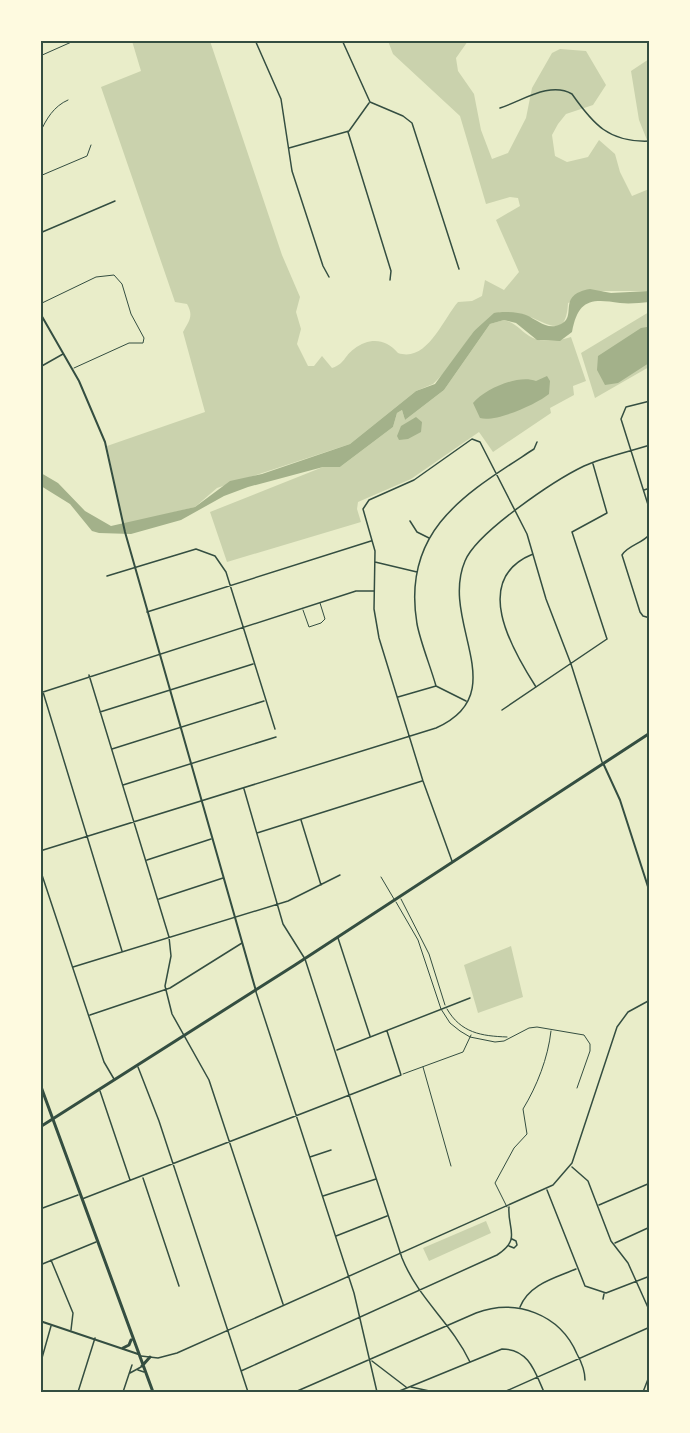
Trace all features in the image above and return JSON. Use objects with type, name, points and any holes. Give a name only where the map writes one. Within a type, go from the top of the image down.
[{"type":"main road","points":[[40,1127],[256,991],[650,733]]},
{"type":"main road","points":[[40,1084],[96,1242],[153,1392]]},
{"type":"main road","points":[[123,1348],[129,1345],[132,1338]]},
{"type":"main road","points":[[142,1366],[150,1357]]},
{"type":"street","points":[[255,40],[281,99],[295,181],[329,277]]},
{"type":"street","points":[[342,40],[370,102],[403,116],[412,123],[459,268]]},
{"type":"street","points":[[500,108],[551,89],[567,91],[572,94],[597,128],[625,137],[650,141]]},
{"type":"street","points":[[288,148],[348,132],[370,102]]},
{"type":"street","points":[[348,132],[391,272],[390,280]]},
{"type":"street","points":[[40,233],[115,201]]},
{"type":"street","points":[[40,313],[73,369],[98,420],[112,468],[121,517],[234,917],[361,1317],[377,1392]]},
{"type":"street","points":[[40,367],[64,354]]},
{"type":"street","points":[[650,400],[630,406],[622,414],[621,423],[650,511]]},
{"type":"street","points":[[452,862],[423,781],[376,627],[375,562],[372,541],[363,511],[365,503],[414,480],[472,439],[478,440],[517,510],[546,599],[572,664],[603,763],[621,800],[650,892]]},
{"type":"street","points":[[436,686],[418,627],[416,600],[418,572],[429,539],[455,503],[534,449],[537,442]]},
{"type":"street","points":[[40,851],[409,736],[452,719],[467,701],[475,674],[458,604],[460,574],[465,560],[481,537],[574,472],[593,463],[650,445]]},
{"type":"street","points":[[568,531],[572,532],[607,513],[593,463]]},
{"type":"street","points":[[643,490],[650,488]]},
{"type":"street","points":[[410,521],[417,532],[429,539]]},
{"type":"street","points":[[502,710],[608,640],[572,532]]},
{"type":"street","points":[[650,534],[641,543],[625,550],[622,555],[640,612],[645,618],[650,618]]},
{"type":"street","points":[[147,612],[372,541]]},
{"type":"street","points":[[107,576],[196,549],[208,552],[220,562],[230,586],[275,729]]},
{"type":"street","points":[[533,554],[512,564],[503,579],[500,595],[502,615],[516,654],[536,687]]},
{"type":"street","points":[[375,562],[418,572]]},
{"type":"street","points":[[122,952],[42,692],[356,591],[375,591]]},
{"type":"street","points":[[100,712],[254,664]]},
{"type":"street","points":[[89,675],[169,937],[171,956],[166,990],[172,1014],[207,1075],[283,1305]]},
{"type":"street","points":[[397,697],[436,686],[467,701]]},
{"type":"street","points":[[112,749],[265,700]]},
{"type":"street","points":[[123,785],[276,737]]},
{"type":"street","points":[[257,833],[423,781]]},
{"type":"street","points":[[244,788],[283,924],[305,959],[400,1253],[419,1292],[447,1325],[470,1362]]},
{"type":"street","points":[[301,819],[321,886]]},
{"type":"street","points":[[146,860],[212,839]]},
{"type":"street","points":[[40,869],[104,1062],[115,1080]]},
{"type":"street","points":[[73,968],[278,904],[321,886],[340,875]]},
{"type":"street","points":[[157,899],[224,878]]},
{"type":"street","points":[[337,937],[370,1037]]},
{"type":"street","points":[[89,1015],[166,990],[242,943]]},
{"type":"street","points":[[335,1051],[470,998]]},
{"type":"street","points":[[40,1321],[138,1354],[150,1357],[170,1356],[348,1275],[547,1189],[561,1179],[570,1166],[617,1027],[628,1012],[650,999]]},
{"type":"street","points":[[81,1200],[401,1075],[387,1031]]},
{"type":"street","points":[[138,1065],[248,1392]]},
{"type":"street","points":[[99,1089],[131,1181]]},
{"type":"street","points":[[310,1157],[331,1150]]},
{"type":"street","points":[[570,1166],[588,1180],[614,1244],[628,1263],[650,1312]]},
{"type":"street","points":[[142,1177],[179,1286]]},
{"type":"street","points":[[322,1196],[377,1179]]},
{"type":"street","points":[[598,1205],[650,1183]]},
{"type":"street","points":[[547,1189],[576,1269],[585,1286],[604,1293],[650,1276]]},
{"type":"street","points":[[40,1209],[79,1195]]},
{"type":"street","points":[[240,1371],[497,1255],[508,1246],[512,1239],[508,1206]]},
{"type":"street","points":[[499,1210],[508,1216]]},
{"type":"street","points":[[336,1237],[388,1216]]},
{"type":"street","points":[[614,1244],[650,1227]]},
{"type":"street","points":[[508,1246],[514,1248],[517,1245],[512,1239]]},
{"type":"street","points":[[40,1265],[96,1242]]},
{"type":"street","points":[[51,1260],[73,1312],[71,1330]]},
{"type":"street","points":[[520,1308],[524,1298],[533,1288],[576,1269]]},
{"type":"street","points":[[603,1299],[604,1293]]},
{"type":"street","points":[[295,1392],[447,1325],[492,1308],[520,1308],[533,1311],[559,1327],[569,1338],[580,1359],[585,1371],[585,1380]]},
{"type":"street","points":[[40,1365],[51,1324]]},
{"type":"street","points":[[504,1392],[650,1327]]},
{"type":"street","points":[[78,1392],[95,1338]]},
{"type":"street","points":[[398,1392],[497,1350],[514,1350],[524,1355],[544,1392]]},
{"type":"street","points":[[370,1359],[396,1382],[434,1392]]},
{"type":"street","points":[[123,1392],[132,1365]]},
{"type":"street","points":[[129,1374],[142,1366]]},
{"type":"street","points":[[137,1370],[144,1372]]},
{"type":"street","points":[[643,1392],[650,1374]]},
{"type":"lane","points":[[40,56],[76,40]]},
{"type":"lane","points":[[40,133],[46,120],[57,106],[68,100]]},
{"type":"lane","points":[[40,176],[87,156],[91,145]]},
{"type":"lane","points":[[40,304],[104,275],[114,275],[122,284],[130,314],[144,338],[143,343],[129,343],[73,369]]},
{"type":"lane","points":[[302,608],[309,627],[325,619],[320,603]]},
{"type":"lane","points":[[381,877],[418,940],[441,1009],[450,1023],[470,1037],[495,1042],[529,1028],[579,1033],[588,1040],[590,1051],[577,1088]]},
{"type":"lane","points":[[399,897],[429,954],[446,1007],[456,1022],[472,1033],[493,1038],[509,1038]]},
{"type":"lane","points":[[508,1206],[495,1183],[514,1148],[527,1134],[523,1110],[530,1099],[547,1052],[551,1029]]},
{"type":"lane","points":[[401,1075],[462,1052],[472,1033]]},
{"type":"lane","points":[[423,1067],[452,1166]]},
{"type":"shaded area","points":[[132,41],[210,41],[282,255],[300,297],[296,312],[301,329],[297,344],[308,366],[314,366],[322,356],[332,368],[340,364],[354,349],[372,341],[383,342],[398,353],[418,352],[433,338],[458,302],[472,301],[482,296],[485,280],[504,290],[519,272],[496,220],[520,206],[518,198],[510,197],[486,204],[460,116],[393,54],[388,41],[468,41],[456,58],[458,71],[474,94],[481,130],[492,159],[508,153],[526,118],[532,88],[552,53],[560,49],[586,51],[606,85],[593,105],[566,114],[558,124],[552,135],[555,156],[567,162],[588,157],[599,140],[615,154],[620,172],[632,196],[649,189],[649,291],[603,291],[568,303],[566,315],[559,326],[521,314],[500,312],[474,331],[448,369],[433,384],[416,391],[350,444],[217,488],[195,507],[123,525],[107,446],[205,412],[183,332],[190,318],[189,308],[187,304],[175,302],[101,87],[141,71]]},
{"type":"shaded area","points":[[649,59],[649,145],[639,120],[631,71]]},
{"type":"shaded area","points":[[590,289],[611,293],[649,291],[649,302],[601,301],[587,304],[578,313],[572,332],[560,341],[537,340],[516,323],[504,320],[490,324],[444,390],[405,420],[402,410],[397,413],[393,427],[340,467],[323,467],[248,487],[224,496],[181,520],[131,534],[92,531],[70,504],[41,486],[41,473],[58,483],[85,511],[111,526],[195,507],[230,481],[262,474],[350,444],[416,391],[435,384],[474,331],[494,313],[519,313],[547,326],[556,326],[566,320],[570,301],[574,296]]},
{"type":"shaded area","points":[[649,312],[649,367],[595,398],[581,353]]},
{"type":"shaded area","points":[[504,320],[537,340],[552,341],[571,337],[586,381],[573,386],[574,395],[550,408],[551,413],[493,452],[479,432],[411,479],[358,502],[357,509],[361,522],[227,562],[210,512],[323,467],[340,467],[393,427],[397,413],[402,410],[405,420],[444,390],[490,324]]},
{"type":"shaded area","points":[[647,327],[649,363],[618,383],[605,385],[597,370],[598,356],[641,328]]},
{"type":"shaded area","points":[[547,376],[550,381],[549,394],[543,398],[505,415],[487,419],[480,418],[473,403],[485,393],[511,381],[529,379],[536,381]]},
{"type":"shaded area","points":[[416,417],[422,422],[421,432],[408,439],[399,440],[397,436],[401,426]]},
{"type":"shaded area","points":[[511,946],[523,997],[478,1013],[464,965]]},
{"type":"shaded area","points":[[486,1221],[491,1233],[429,1261],[423,1248]]}]
